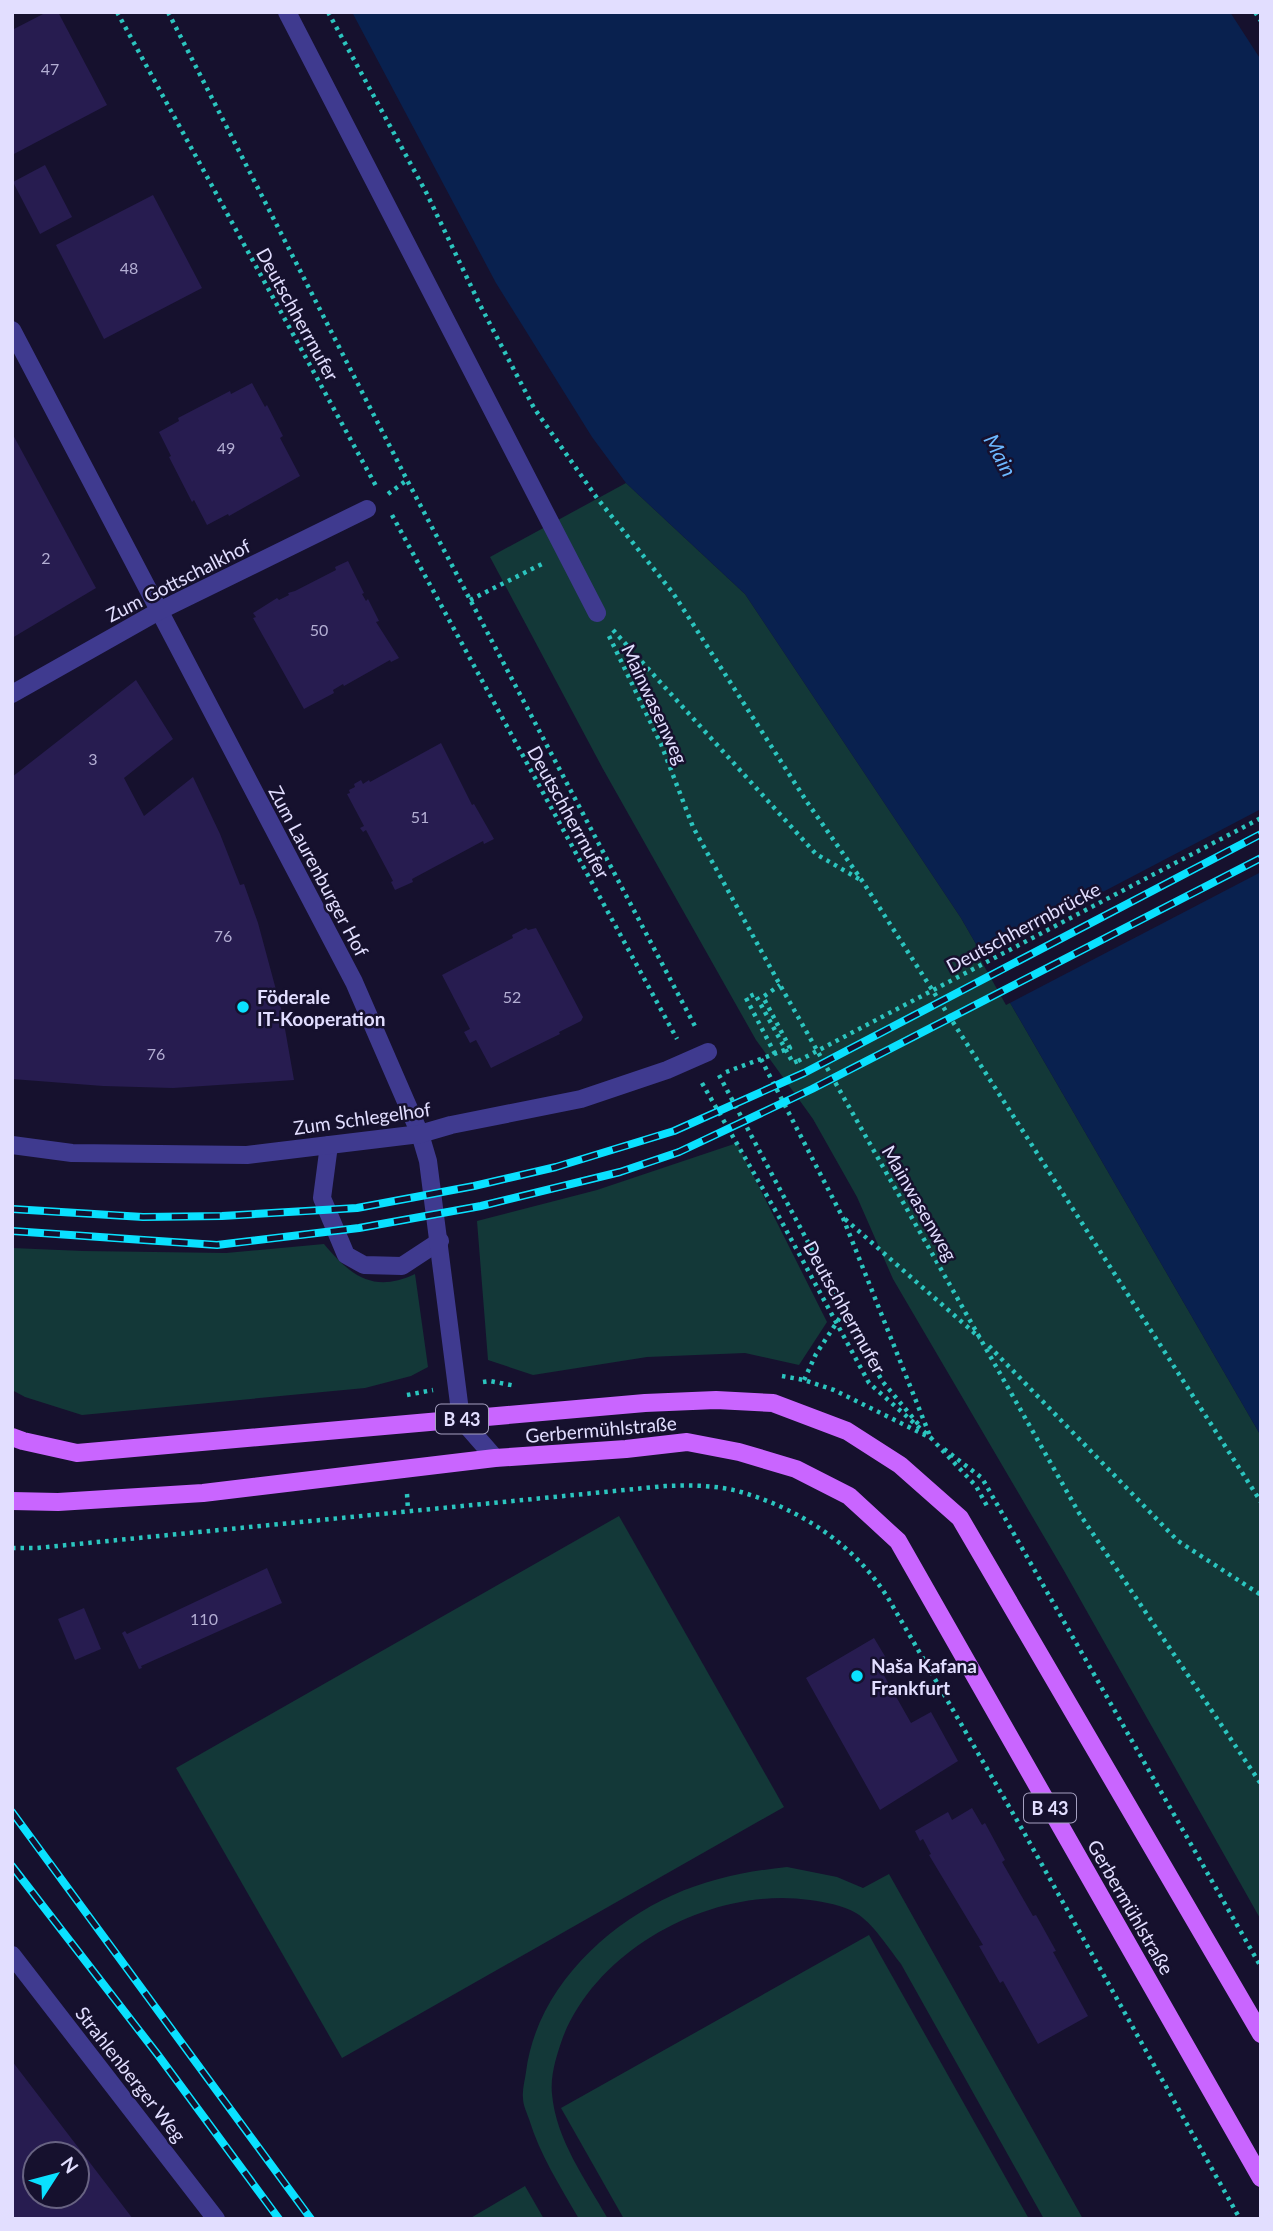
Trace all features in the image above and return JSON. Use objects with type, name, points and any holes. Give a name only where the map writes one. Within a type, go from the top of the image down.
[{"type":"main road","name":"Gerbermühlstraße","points":[[12,1437],[77,1453],[461,1419],[716,1400],[773,1403],[847,1431],[900,1465],[960,1518],[1261,2034]]},
{"type":"main road","name":"Gerbermühlstraße","points":[[12,1500],[58,1502],[203,1493],[495,1458],[687,1442],[739,1452],[796,1469],[849,1496],[898,1541],[1261,2178]]},
{"type":"street","points":[[287,12],[597,613]]},
{"type":"street","name":"Zum Laurenburger Hof","points":[[12,330],[354,982],[419,1134],[428,1161],[440,1241],[461,1419]]},
{"type":"street","name":"Zum Gottschalkhof","points":[[12,694],[159,611],[367,509]]},
{"type":"street","name":"Zum Schlegelhof","points":[[12,1145],[72,1153],[247,1155],[419,1134],[581,1099],[708,1052]]},
{"type":"street","points":[[329,1145],[322,1198],[346,1255],[364,1265],[402,1266],[440,1241]]},
{"type":"street","points":[[461,1419],[495,1458]]},
{"type":"street","name":"Strahlenberger Weg","points":[[12,1955],[216,2219]]},
{"type":"path","name":"Deutschherrnufer","points":[[117,12],[383,498]]},
{"type":"path","name":"Deutschherrnufer","points":[[168,12],[470,600],[844,1313],[882,1381],[930,1438]]},
{"type":"path","points":[[328,12],[428,194],[480,305],[534,408],[597,498],[673,593],[807,802],[863,881],[1261,1502]]},
{"type":"path","points":[[1255,12],[1261,21]]},
{"type":"path","name":"Deutschherrnufer","points":[[389,510],[688,1060],[778,1215],[869,1383],[930,1438]]},
{"type":"path","points":[[470,600],[523,573]]},
{"type":"path","points":[[597,613],[816,855],[863,881]]},
{"type":"path","name":"Mainwasenweg","points":[[597,613],[661,744],[693,827],[1079,1513],[1261,1784]]},
{"type":"path","name":"Deutschherrnbrücke","points":[[775,1054],[746,998],[755,994],[793,1063],[1261,818]]},
{"type":"path","points":[[742,1067],[790,1048],[763,997],[780,985]]},
{"type":"path","points":[[761,1059],[843,1218],[930,1438]]},
{"type":"path","points":[[843,1218],[983,1340],[1178,1541],[1261,1595]]},
{"type":"path","points":[[844,1313],[816,1354],[804,1380],[834,1390],[930,1438],[982,1478],[1261,1967]]},
{"type":"path","points":[[12,1548],[37,1548],[665,1486],[693,1485],[740,1491],[782,1506],[808,1519],[834,1539],[875,1578],[894,1608],[1022,1829],[1240,2219]]},
{"type":"green space","points":[[626,483],[745,594],[961,918],[1261,1436],[1261,1920],[1063,1569],[893,1279],[857,1197],[813,1119],[756,1040],[603,769],[490,557]]},
{"type":"green space","points":[[737,1143],[827,1322],[799,1365],[745,1353],[647,1357],[533,1375],[488,1360],[477,1221],[597,1190]]},
{"type":"green space","points":[[324,1244],[343,1265],[363,1278],[387,1282],[415,1274],[428,1367],[411,1376],[365,1388],[82,1415],[25,1397],[12,1390],[12,1248],[226,1253]]},
{"type":"green space","points":[[619,1516],[784,1807],[342,2058],[176,1768]]},
{"type":"green space","points":[[787,1867],[837,1877],[863,1888],[889,1874],[1083,2219],[1044,2219],[901,1964],[869,1923],[851,1910],[833,1904],[774,1898],[736,1903],[700,1913],[664,1929],[632,1950],[603,1975],[580,2004],[558,2050],[552,2094],[559,2127],[566,2143],[608,2219],[579,2219],[545,2158],[523,2101],[532,2043],[543,2015],[558,1989],[598,1944],[621,1925],[673,1895],[743,1873]]},
{"type":"green space","points":[[869,1935],[1029,2219],[624,2219],[561,2108]]},
{"type":"green space","points":[[525,2186],[544,2219],[469,2219]]},
{"type":"water","name":"Main","points":[[352,12],[1230,12],[1261,60],[1261,1436],[961,918],[745,594],[626,483],[592,437],[496,283]]},
{"type":"pier","points":[[1261,809],[1261,872],[1006,1005],[979,957]]},
{"type":"building","points":[[47,12],[58,12],[107,105],[12,155],[12,30]]},
{"type":"building","points":[[45,165],[72,217],[40,234],[13,182]]},
{"type":"building","points":[[153,195],[202,288],[104,339],[56,245]]},
{"type":"building","points":[[252,383],[283,436],[280,438],[300,476],[229,516],[228,514],[207,525],[194,500],[192,502],[159,432],[179,421],[178,418],[230,391],[231,394]]},
{"type":"building","points":[[12,433],[96,588],[12,638]]},
{"type":"building","points":[[348,561],[364,593],[362,594],[366,601],[368,599],[379,621],[376,622],[399,658],[391,662],[390,660],[344,686],[343,684],[333,690],[334,693],[304,709],[253,618],[256,617],[253,613],[277,598],[279,600],[336,570],[335,567]]},
{"type":"building","points":[[136,680],[173,739],[124,778],[144,816],[193,777],[240,885],[244,884],[258,923],[282,1012],[294,1080],[173,1088],[12,1079],[12,777]]},
{"type":"building","points":[[441,743],[472,805],[474,804],[494,839],[484,844],[483,841],[395,890],[391,882],[393,881],[366,830],[363,832],[360,828],[364,826],[347,794],[355,787],[354,784],[361,780],[363,784],[369,780],[370,782]]},
{"type":"building","points":[[526,928],[536,928],[583,1017],[581,1021],[559,1032],[560,1034],[491,1068],[476,1040],[470,1043],[464,1032],[470,1029],[442,975],[513,938],[512,935]]},
{"type":"building","points":[[267,1568],[282,1603],[139,1669],[122,1633],[125,1631],[127,1634]]},
{"type":"building","points":[[84,1608],[101,1649],[75,1660],[58,1619]]},
{"type":"building","points":[[874,1638],[886,1658],[877,1663],[911,1723],[931,1712],[958,1761],[880,1810],[806,1678]]},
{"type":"building","points":[[972,1808],[982,1825],[985,1823],[1005,1860],[1002,1862],[1033,1916],[1036,1915],[1088,2016],[1038,2044],[1003,1981],[1000,1983],[979,1946],[983,1945],[929,1855],[931,1854],[923,1839],[920,1841],[915,1831],[948,1812],[952,1820]]},
{"type":"building","points":[[12,2061],[72,2140],[21,2140],[21,2210],[91,2210],[91,2164],[133,2219],[12,2219]]},
{"type":"railway","points":[[12,1209],[143,1217],[222,1216],[357,1208],[556,1167],[674,1131],[804,1073],[1261,834]]},
{"type":"railway","points":[[12,1231],[217,1245],[359,1228],[481,1206],[620,1172],[679,1152],[812,1089],[1261,858]]},
{"type":"railway","points":[[12,1812],[311,2219]]},
{"type":"railway","points":[[12,1866],[158,2055],[279,2219]]},
{"type":"place","name":"Föderale IT-Kooperation","points":[[243,1007]]},
{"type":"place","name":"Naša Kafana Frankfurt","points":[[857,1676]]}]
